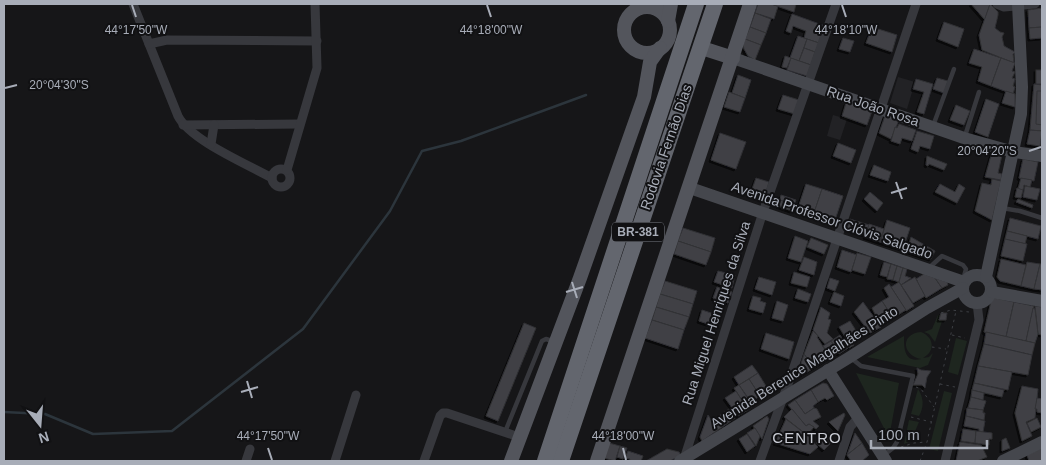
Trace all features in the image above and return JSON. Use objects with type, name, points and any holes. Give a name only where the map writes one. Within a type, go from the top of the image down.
[{"type":"highway","name":"Rodovia Fernão Dias","points":[[544,461],[696,4]]},
{"type":"highway","name":"Rodovia Fernão Dias","points":[[561,461],[704,43],[715,4]]},
{"type":"highway","points":[[704,43],[719,4]]},
{"type":"main road","points":[[668,22],[671,4]]},
{"type":"main road","points":[[598,461],[750,4]]},
{"type":"main road","points":[[968,290],[988,299],[992,292],[991,284],[986,277],[1021,114],[1022,86],[1018,5]]},
{"type":"main road","points":[[511,461],[556,343],[644,97],[650,62],[670,42],[670,29],[664,16],[653,8],[645,6],[628,17],[624,31],[639,66],[645,88]]},
{"type":"main road","points":[[629,44],[641,52],[648,52],[670,42]]},
{"type":"main road","name":"Rua João Rosa","points":[[704,43],[732,58],[964,138],[1014,152],[1042,156]]},
{"type":"main road","name":"Avenida Professor Clóvis Salgado","points":[[690,188],[928,269],[968,290]]},
{"type":"main road","name":"Avenida Berenice Magalhães Pinto","points":[[682,460],[927,308],[968,290],[978,274],[986,277]]},
{"type":"main road","points":[[992,292],[1042,301]]},
{"type":"main road","points":[[828,370],[858,418],[887,455]]},
{"type":"main road","points":[[1003,461],[1042,442]]},
{"type":"street","points":[[133,4],[178,116],[184,125],[211,144],[272,178],[277,186],[286,186],[291,178],[287,170],[317,68],[315,4]]},
{"type":"street","name":"Rua Miguel Henriques da Silva","points":[[682,460],[763,212],[836,4]]},
{"type":"street","points":[[760,461],[792,374],[916,4]]},
{"type":"street","points":[[997,4],[1004,7],[1035,4]]},
{"type":"street","points":[[149,44],[167,40],[317,41]]},
{"type":"street","points":[[184,125],[299,124]]},
{"type":"street","points":[[211,144],[214,125]]},
{"type":"street","points":[[272,178],[276,170],[281,168],[287,170]]},
{"type":"street","points":[[945,461],[979,318],[968,290]]},
{"type":"street","points":[[335,461],[356,395]]},
{"type":"street","points":[[424,461],[440,416],[443,413],[520,437]]},
{"type":"street","points":[[839,461],[850,427],[858,418]]},
{"type":"street","points":[[246,461],[250,448]]},
{"type":"lane","points":[[932,127],[954,69]]},
{"type":"lane","points":[[964,138],[979,92]]},
{"type":"lane","points":[[1002,208],[1042,218]]},
{"type":"lane","points":[[505,432],[542,340],[546,339],[556,343]]},
{"type":"lane","points":[[850,357],[861,366],[913,376],[897,442],[887,455]]},
{"type":"path","points":[[937,314],[951,310],[967,311],[979,318]]},
{"type":"path","points":[[924,461],[920,461],[932,422],[956,310]]},
{"type":"path","points":[[951,334],[974,341]]},
{"type":"path","points":[[932,347],[948,350]]},
{"type":"path","points":[[940,384],[956,387]]},
{"type":"path","points":[[910,386],[921,389],[935,408]]},
{"type":"path","points":[[903,415],[932,422]]},
{"type":"path","points":[[887,455],[914,443],[927,442]]},
{"type":"shaded area","points":[[898,77],[915,82],[907,109],[890,103]]},
{"type":"shaded area","points":[[833,115],[847,119],[840,140],[827,136]]},
{"type":"shaded area","points":[[938,315],[940,315],[939,320],[942,321],[935,342],[929,334],[924,332],[932,329]]},
{"type":"shaded area","points":[[921,332],[929,337],[932,344],[930,352],[923,358],[929,357],[933,353],[928,365],[920,368],[867,357],[904,336],[905,350],[908,357],[915,360],[921,359],[910,354],[906,345],[909,337]]},
{"type":"shaded area","points":[[956,338],[967,341],[958,375],[948,372]]},
{"type":"shaded area","points":[[856,373],[899,383],[889,438]]},
{"type":"shaded area","points":[[918,389],[923,402],[919,416],[911,414]]},
{"type":"shaded area","points":[[944,391],[952,393],[938,451],[929,449]]},
{"type":"shaded area","points":[[909,420],[919,422],[911,441],[904,444]]},
{"type":"building","points":[[758,4],[778,6],[774,19],[755,13]]},
{"type":"building","points":[[771,4],[796,4],[794,12]]},
{"type":"building","points":[[971,4],[990,4],[985,20]]},
{"type":"building","points":[[990,4],[998,12],[995,28],[1004,33],[1002,37],[1004,46],[1015,52],[1013,54],[1014,63],[982,50],[979,35]]},
{"type":"building","points":[[1042,8],[1042,27],[1029,28],[1028,10]]},
{"type":"building","points":[[755,13],[771,19],[766,33],[750,27]]},
{"type":"building","points":[[792,14],[825,26],[819,43],[804,38],[806,31],[793,26],[791,33],[786,31]]},
{"type":"building","points":[[944,22],[964,29],[958,47],[938,39]]},
{"type":"building","points":[[750,27],[766,33],[761,45],[745,39]]},
{"type":"building","points":[[872,27],[897,35],[892,52],[866,43]]},
{"type":"building","points":[[1042,27],[1042,38],[1030,39],[1029,28]]},
{"type":"building","points":[[798,36],[807,39],[799,61],[790,58]]},
{"type":"building","points":[[843,38],[854,41],[850,52],[839,49]]},
{"type":"building","points":[[745,39],[761,45],[755,60],[748,56],[744,49]]},
{"type":"building","points":[[807,39],[819,43],[815,52],[804,48]]},
{"type":"building","points":[[804,48],[815,52],[811,65],[799,61]]},
{"type":"building","points":[[974,49],[1001,58],[991,86],[978,81],[982,67],[969,63]]},
{"type":"building","points":[[785,56],[791,58],[787,68],[782,67]]},
{"type":"building","points":[[791,58],[811,65],[807,76],[787,70]]},
{"type":"building","points":[[1001,58],[1015,63],[1012,71],[1015,72],[1012,78],[1015,79],[1013,94],[991,86]]},
{"type":"building","points":[[1036,70],[1042,70],[1042,84],[1036,84]]},
{"type":"building","points":[[738,75],[751,80],[745,98],[732,93]]},
{"type":"building","points":[[937,78],[948,81],[944,93],[933,89]]},
{"type":"building","points":[[916,79],[933,84],[924,114],[917,112],[924,92],[913,89]]},
{"type":"building","points":[[1034,84],[1042,85],[1042,131],[1030,130]]},
{"type":"building","points":[[1006,91],[1015,94],[1015,107],[1002,103]]},
{"type":"building","points":[[1037,91],[1042,91],[1042,125],[1036,124]]},
{"type":"building","points":[[729,92],[745,98],[740,112],[724,107]]},
{"type":"building","points":[[783,95],[799,100],[795,114],[778,109]]},
{"type":"building","points":[[986,99],[999,104],[988,137],[975,132]]},
{"type":"building","points":[[846,103],[872,111],[867,125],[842,116]]},
{"type":"building","points":[[956,105],[970,111],[964,125],[950,120]]},
{"type":"building","points":[[885,116],[899,120],[891,139],[879,133]]},
{"type":"building","points":[[899,124],[916,130],[912,141],[902,138],[900,144],[891,141],[895,127],[897,128]]},
{"type":"building","points":[[1030,130],[1042,131],[1040,146],[1027,144]]},
{"type":"building","points":[[917,131],[934,136],[930,149],[920,146],[918,152],[911,149]]},
{"type":"building","points":[[720,133],[746,142],[736,169],[711,160]]},
{"type":"building","points":[[838,143],[856,150],[851,163],[833,156]]},
{"type":"building","points":[[992,152],[1002,155],[998,173],[1002,174],[1001,180],[985,177]]},
{"type":"building","points":[[927,156],[947,164],[944,170],[929,164],[928,166],[926,165]]},
{"type":"building","points":[[1023,159],[1038,162],[1034,181],[1019,178]]},
{"type":"building","points":[[874,165],[891,172],[888,181],[870,175]]},
{"type":"building","points":[[756,178],[769,182],[764,199],[750,195]]},
{"type":"building","points":[[1021,178],[1032,180],[1030,187],[1024,185],[1023,190],[1018,189]]},
{"type":"building","points":[[992,179],[1001,181],[992,220],[975,211],[982,183],[991,185]]},
{"type":"building","points":[[806,184],[822,189],[813,216],[797,211]]},
{"type":"building","points":[[940,184],[955,192],[959,184],[965,188],[957,203],[935,192]]},
{"type":"building","points":[[1025,186],[1040,189],[1037,200],[1023,197]]},
{"type":"building","points":[[1017,188],[1023,190],[1021,198],[1015,197]]},
{"type":"building","points":[[822,189],[843,196],[834,223],[813,216]]},
{"type":"building","points":[[870,192],[883,203],[877,211],[864,199]]},
{"type":"building","points":[[781,195],[796,200],[794,205],[780,200]]},
{"type":"building","points":[[1018,199],[1033,205],[1032,208],[1016,202]]},
{"type":"building","points":[[780,200],[794,205],[792,211],[778,206]]},
{"type":"building","points":[[1010,218],[1041,226],[1038,239],[1007,231]]},
{"type":"building","points":[[850,219],[869,225],[866,235],[847,229]]},
{"type":"building","points":[[887,220],[910,228],[903,249],[880,242]]},
{"type":"building","points":[[869,224],[884,229],[880,242],[865,237]]},
{"type":"building","points":[[683,228],[715,238],[711,252],[678,241]]},
{"type":"building","points":[[1007,231],[1027,236],[1025,244],[1005,239]]},
{"type":"building","points":[[795,236],[808,241],[801,262],[788,258]]},
{"type":"building","points":[[911,237],[935,251],[931,259],[907,251]]},
{"type":"building","points":[[811,238],[828,245],[824,254],[807,247]]},
{"type":"building","points":[[1005,239],[1027,244],[1023,261],[1001,256]]},
{"type":"building","points":[[678,241],[711,252],[706,265],[674,254]]},
{"type":"building","points":[[842,250],[857,255],[851,272],[837,267]]},
{"type":"building","points":[[857,253],[871,257],[865,274],[852,270]]},
{"type":"building","points":[[804,257],[817,262],[814,275],[799,270]]},
{"type":"building","points":[[1001,259],[1026,265],[1021,286],[1000,281],[997,277]]},
{"type":"building","points":[[884,262],[891,264],[887,277],[880,275]]},
{"type":"building","points":[[1027,262],[1040,264],[1034,289],[1021,286]]},
{"type":"building","points":[[891,264],[897,266],[893,280],[887,279]]},
{"type":"building","points":[[1040,264],[1042,264],[1042,290],[1034,289]]},
{"type":"building","points":[[897,266],[903,268],[899,282],[893,280]]},
{"type":"building","points":[[903,268],[907,269],[905,276],[911,278],[901,285],[899,282]]},
{"type":"building","points":[[718,271],[735,275],[732,288],[714,282]]},
{"type":"building","points":[[794,272],[810,277],[807,287],[791,283]]},
{"type":"building","points":[[924,274],[935,278],[942,288],[926,298],[916,279]]},
{"type":"building","points":[[759,277],[776,282],[772,295],[755,289]]},
{"type":"building","points":[[915,277],[925,296],[913,303],[901,285]]},
{"type":"building","points":[[830,278],[839,281],[835,291],[827,288]]},
{"type":"building","points":[[935,278],[947,282],[948,285],[942,288]]},
{"type":"building","points":[[665,281],[697,291],[693,304],[660,294]]},
{"type":"building","points":[[899,282],[914,306],[906,311],[891,287]]},
{"type":"building","points":[[889,284],[906,310],[893,318],[882,301],[889,297],[884,288]]},
{"type":"building","points":[[717,287],[732,292],[728,303],[713,298]]},
{"type":"building","points":[[798,289],[811,294],[808,302],[795,298]]},
{"type":"building","points":[[834,292],[844,296],[841,306],[830,302]]},
{"type":"building","points":[[660,294],[693,304],[689,317],[656,307]]},
{"type":"building","points":[[753,296],[761,298],[760,301],[766,303],[763,313],[749,309]]},
{"type":"building","points":[[995,298],[1014,302],[1006,337],[984,332],[991,301]]},
{"type":"building","points":[[777,301],[788,305],[783,321],[772,318]]},
{"type":"building","points":[[882,301],[893,318],[881,326],[872,308]]},
{"type":"building","points":[[863,302],[881,327],[870,333],[854,312]]},
{"type":"building","points":[[1014,302],[1034,306],[1026,341],[1006,337]]},
{"type":"building","points":[[1035,306],[1042,307],[1042,335],[1038,334]]},
{"type":"building","points":[[656,307],[689,317],[684,330],[652,320]]},
{"type":"building","points":[[821,307],[830,313],[828,319],[831,320],[827,333],[833,339],[825,344],[813,330]]},
{"type":"building","points":[[1033,308],[1035,309],[1038,334],[1035,343],[1026,341]]},
{"type":"building","points":[[702,310],[720,316],[717,327],[699,321]]},
{"type":"building","points":[[941,313],[947,313],[946,320],[939,320]]},
{"type":"building","points":[[652,320],[684,330],[678,349],[645,338]]},
{"type":"building","points":[[850,321],[858,334],[847,340],[839,327]]},
{"type":"building","points":[[524,323],[536,328],[498,421],[486,416]]},
{"type":"building","points":[[813,331],[818,336],[830,358],[814,368],[804,354]]},
{"type":"building","points":[[986,332],[1035,343],[1032,355],[984,344]]},
{"type":"building","points":[[766,333],[794,342],[789,359],[761,349]]},
{"type":"building","points":[[840,335],[848,348],[839,354],[831,341]]},
{"type":"building","points":[[850,339],[854,345],[849,348],[845,342]]},
{"type":"building","points":[[831,341],[838,353],[831,358],[823,346]]},
{"type":"building","points":[[984,344],[1032,355],[1028,375],[978,366]]},
{"type":"building","points":[[804,354],[814,368],[802,375],[799,370]]},
{"type":"building","points":[[752,365],[758,373],[739,385],[734,377]]},
{"type":"building","points":[[978,366],[1012,372],[1008,390],[974,383]]},
{"type":"building","points":[[917,368],[931,371],[927,377],[925,388],[922,385],[913,385],[918,374]]},
{"type":"building","points":[[758,373],[769,391],[760,396],[749,379]]},
{"type":"building","points":[[749,379],[760,396],[751,402],[739,385]]},
{"type":"building","points":[[823,383],[827,384],[834,396],[818,402],[811,390]]},
{"type":"building","points":[[974,383],[1004,390],[1002,397],[972,390]]},
{"type":"building","points":[[739,385],[753,406],[748,410],[734,388]]},
{"type":"building","points":[[1022,386],[1038,389],[1035,418],[1026,422],[1032,436],[1022,441],[1015,413]]},
{"type":"building","points":[[811,390],[818,402],[813,406],[814,408],[805,414],[795,400]]},
{"type":"building","points":[[972,390],[984,393],[983,400],[971,397]]},
{"type":"building","points":[[736,391],[748,410],[738,416],[725,398]]},
{"type":"building","points":[[971,397],[986,401],[983,410],[968,408]]},
{"type":"building","points":[[1037,398],[1042,399],[1042,413],[1037,412],[1037,409],[1035,409]]},
{"type":"building","points":[[795,400],[805,414],[814,408],[817,409],[821,417],[813,421],[819,426],[816,429],[809,424],[806,426],[788,405]]},
{"type":"building","points":[[967,408],[983,410],[983,413],[985,413],[984,420],[966,416]]},
{"type":"building","points":[[729,409],[735,418],[718,430],[712,421]]},
{"type":"building","points":[[792,409],[806,426],[809,424],[814,427],[807,435],[784,417]]},
{"type":"building","points":[[844,413],[845,415],[838,431],[829,422]]},
{"type":"building","points":[[708,415],[718,430],[702,441],[700,437]]},
{"type":"building","points":[[767,416],[769,419],[762,439],[753,426]]},
{"type":"building","points":[[966,416],[985,421],[983,432],[979,431],[979,429],[964,426]]},
{"type":"building","points":[[1037,418],[1041,427],[1031,432],[1027,423]]},
{"type":"building","points":[[786,419],[808,436],[818,447],[810,454],[775,443]]},
{"type":"building","points":[[755,428],[760,436],[756,446],[747,433]]},
{"type":"building","points":[[963,429],[976,431],[975,443],[961,441]]},
{"type":"building","points":[[976,431],[992,433],[989,445],[975,443]]},
{"type":"building","points":[[855,433],[862,443],[847,455]]},
{"type":"building","points":[[747,434],[755,446],[747,452],[739,439]]},
{"type":"building","points":[[826,434],[833,441],[824,450],[816,443]]},
{"type":"building","points":[[1006,438],[1010,448],[1002,451],[1002,440]]},
{"type":"building","points":[[960,442],[981,445],[987,457],[977,461],[956,461]]},
{"type":"building","points":[[609,443],[620,446],[615,461],[604,458]]},
{"type":"building","points":[[862,443],[869,455],[862,461],[851,461],[847,455]]},
{"type":"building","points":[[620,446],[627,448],[623,459],[617,457]]},
{"type":"building","points":[[1042,448],[1042,461],[1029,461],[1027,455]]},
{"type":"building","points":[[667,449],[679,452],[681,455],[670,461],[646,461]]},
{"type":"building","points":[[628,451],[643,456],[641,461],[629,461],[630,459],[625,458]]},
{"type":"waterway","points":[[4,412],[45,414],[93,434],[172,431],[303,329],[390,211],[422,151],[461,141],[586,95]]},
{"type":"district","name":"CENTRO","points":[[807,438]]}]
